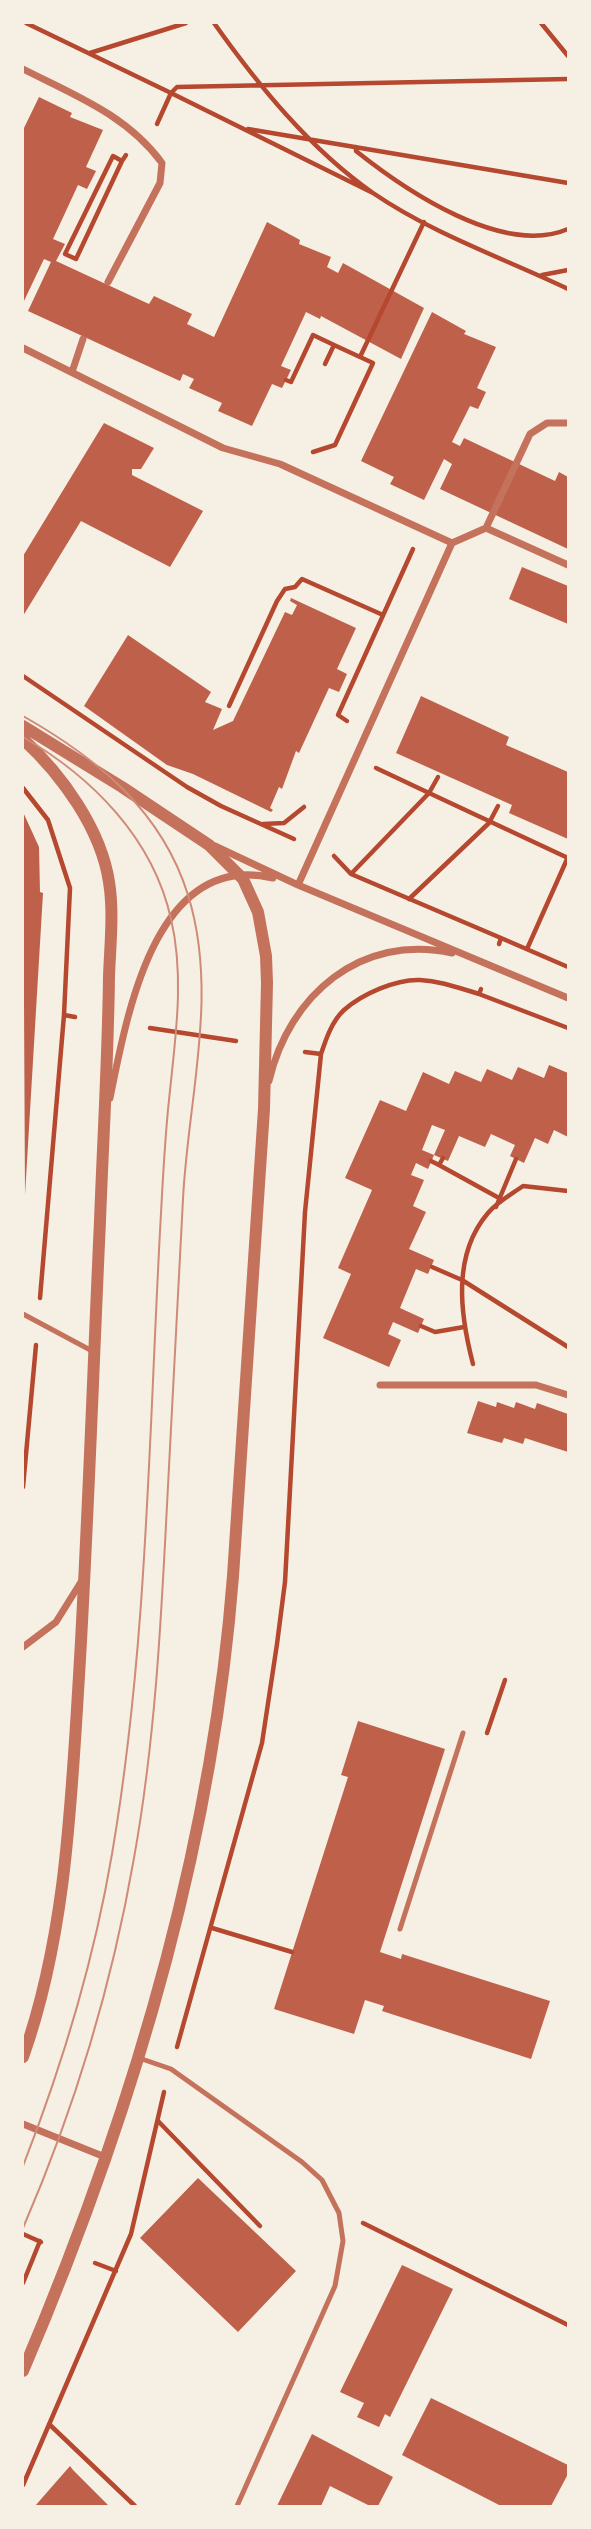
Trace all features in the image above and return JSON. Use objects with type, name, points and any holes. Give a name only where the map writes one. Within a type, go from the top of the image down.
[{"type":"street","points":[[23,69],[118,117],[162,163],[160,184],[108,282]]},
{"type":"street","points":[[72,372],[83,339]]},
{"type":"street","points":[[23,348],[223,448],[280,464],[452,543]]},
{"type":"street","points":[[298,886],[452,543],[486,528],[530,434],[547,423],[568,423]]},
{"type":"street","points":[[486,528],[566,564],[568,554]]},
{"type":"street","points":[[23,726],[190,832],[298,886],[568,998]]},
{"type":"street","points":[[23,739],[69,792],[96,841],[109,881],[110,1021],[85,1571],[66,1855],[44,1983],[23,2057]]},
{"type":"street","points":[[23,2371],[62,2280],[136,2057],[187,1867],[220,1704],[233,1576],[264,1109],[266,956],[253,894],[240,874],[190,832]]},
{"type":"street","points":[[103,1133],[125,1024],[137,985],[155,945],[195,891],[211,881],[240,874],[261,875],[298,886]]},
{"type":"street","points":[[264,1109],[273,1064],[285,1031],[303,1004],[345,970],[381,955],[417,949],[437,950],[474,958]]},
{"type":"street","points":[[380,1385],[536,1385],[568,1395]]},
{"type":"street","points":[[23,1647],[56,1622],[71,1602],[85,1571]]},
{"type":"street","points":[[23,2123],[105,2157]]},
{"type":"lane","points":[[23,1314],[94,1352]]},
{"type":"lane","points":[[400,1929],[463,1733]]},
{"type":"lane","points":[[136,2057],[171,2069],[302,2162],[322,2180],[339,2213],[343,2241],[335,2286],[237,2506]]},
{"type":"path","points":[[26,23],[373,193],[424,222],[568,289]]},
{"type":"path","points":[[89,53],[186,23]]},
{"type":"path","points":[[214,23],[260,85],[312,139],[373,193]]},
{"type":"path","points":[[541,23],[568,56]]},
{"type":"path","points":[[159,120],[177,87],[568,79]]},
{"type":"path","points":[[242,128],[568,183]]},
{"type":"path","points":[[122,161],[113,156],[65,254],[76,259],[122,161],[135,133]]},
{"type":"path","points":[[356,147],[356,151],[403,186],[480,225],[547,236],[568,229]]},
{"type":"path","points":[[360,357],[424,222]]},
{"type":"path","points":[[539,275],[568,270]]},
{"type":"path","points":[[286,380],[291,382],[313,335],[373,363],[335,445],[308,454]]},
{"type":"path","points":[[325,364],[334,345]]},
{"type":"path","points":[[342,732],[348,720],[338,715],[422,529]]},
{"type":"path","points":[[229,706],[285,589],[295,587],[302,579],[383,615]]},
{"type":"path","points":[[23,676],[187,787],[260,825],[337,858],[351,874],[568,967]]},
{"type":"path","points":[[367,778],[373,766],[489,823],[568,857],[527,949]]},
{"type":"path","points":[[351,874],[429,793],[438,777]]},
{"type":"path","points":[[23,788],[48,820],[70,888],[64,1015],[23,1487]]},
{"type":"path","points":[[260,825],[285,822],[299,814],[310,798]]},
{"type":"path","points":[[409,899],[489,823],[498,806]]},
{"type":"path","points":[[337,858],[338,847]]},
{"type":"path","points":[[498,945],[501,938]]},
{"type":"path","points":[[299,1051],[321,1054],[329,1031],[343,1010],[387,986],[416,980],[441,982],[480,992],[568,1028]]},
{"type":"path","points":[[64,1015],[75,1017]]},
{"type":"path","points":[[142,1026],[236,1041]]},
{"type":"path","points":[[439,1165],[443,1158]]},
{"type":"path","points":[[496,1207],[516,1160]]},
{"type":"path","points":[[431,1161],[499,1198]]},
{"type":"path","points":[[479,1385],[464,1327],[460,1289],[470,1243],[489,1211],[523,1186],[568,1191]]},
{"type":"path","points":[[432,1267],[462,1280],[568,1347]]},
{"type":"path","points":[[421,1326],[435,1332],[464,1327]]},
{"type":"path","points":[[489,1727],[505,1680]]},
{"type":"path","points":[[212,1928],[292,1952]]},
{"type":"path","points":[[157,2121],[260,2226]]},
{"type":"path","points":[[366,2224],[568,2325]]},
{"type":"path","points":[[23,2234],[47,2244]]},
{"type":"path","points":[[23,2283],[40,2241]]},
{"type":"path","points":[[90,2261],[116,2271]]},
{"type":"path","points":[[49,2424],[135,2506]]},
{"type":"building","points":[[39,97],[72,113],[70,117],[103,130],[86,167],[96,171],[87,189],[78,185],[53,239],[65,244],[56,261],[149,304],[154,296],[192,314],[187,324],[214,337],[267,222],[300,240],[299,244],[331,257],[327,267],[338,273],[343,263],[424,308],[401,359],[321,316],[320,319],[306,312],[281,366],[291,370],[282,388],[272,384],[252,426],[218,411],[222,403],[189,388],[194,379],[183,374],[180,381],[28,311],[51,262],[44,259],[23,303],[23,130]]},
{"type":"building","points":[[432,312],[466,331],[464,334],[496,347],[477,388],[486,392],[478,409],[470,406],[452,442],[460,446],[464,438],[555,481],[559,472],[568,477],[568,549],[440,489],[452,464],[444,459],[424,500],[390,484],[394,477],[361,461]]},
{"type":"building","points":[[104,423],[154,448],[141,469],[132,469],[132,475],[203,511],[170,567],[81,521],[23,616],[23,556]]},
{"type":"building","points":[[522,567],[568,586],[568,624],[509,599]]},
{"type":"building","points":[[291,598],[356,628],[337,669],[347,674],[339,692],[329,688],[299,753],[296,751],[282,789],[279,787],[270,808],[273,810],[271,812],[193,774],[167,765],[84,706],[128,635],[211,692],[205,702],[222,709],[213,730],[233,721],[285,612],[292,615],[297,605],[290,601]]},
{"type":"building","points":[[421,696],[509,737],[506,745],[568,772],[568,839],[509,813],[512,805],[396,753]]},
{"type":"building","points":[[23,812],[39,847],[40,892],[43,893],[25,1195]]},
{"type":"building","points":[[549,1065],[568,1073],[568,1137],[554,1130],[548,1144],[535,1138],[524,1163],[510,1156],[515,1145],[491,1134],[485,1147],[459,1136],[448,1161],[434,1155],[428,1169],[416,1163],[411,1175],[424,1180],[413,1206],[426,1212],[409,1249],[434,1260],[428,1274],[416,1269],[400,1308],[424,1319],[418,1333],[393,1322],[388,1334],[401,1340],[389,1367],[323,1338],[351,1274],[338,1268],[372,1190],[345,1178],[380,1100],[406,1111],[423,1072],[449,1084],[455,1071],[481,1082],[487,1069],[512,1080],[518,1067],[544,1078]],"holes":[[[432,1125],[445,1130],[434,1155],[422,1150]]]},
{"type":"building","points":[[478,1401],[496,1407],[497,1402],[514,1408],[516,1402],[535,1409],[537,1403],[568,1414],[568,1452],[525,1438],[523,1444],[504,1438],[502,1443],[467,1433]]},
{"type":"building","points":[[358,1721],[445,1749],[380,1952],[401,1959],[402,1954],[550,2001],[531,2059],[382,2011],[384,2006],[365,2000],[354,2034],[274,2009],[348,1777],[341,1775]]},
{"type":"building","points":[[198,2178],[296,2271],[238,2332],[140,2238]]},
{"type":"building","points":[[402,2265],[453,2289],[390,2417],[385,2414],[379,2427],[357,2417],[364,2403],[340,2392]]},
{"type":"building","points":[[431,2398],[568,2465],[568,2474],[551,2506],[501,2506],[402,2455]]},
{"type":"building","points":[[312,2434],[393,2477],[378,2506],[370,2506],[330,2486],[321,2506],[277,2506]]},
{"type":"building","points":[[70,2466],[73,2470],[109,2506],[35,2506]]},
{"type":"tram line","points":[[23,716],[101,769],[124,790],[162,838],[188,895],[197,932],[201,970],[199,1046],[183,1199],[159,1638],[141,1814],[125,1906],[103,2000],[75,2093],[23,2228]]},
{"type":"tram line","points":[[23,737],[73,771],[116,813],[134,836],[150,862],[171,919],[178,986],[163,1170],[146,1534],[124,1775],[105,1894],[86,1973],[64,2051],[23,2166]]}]
